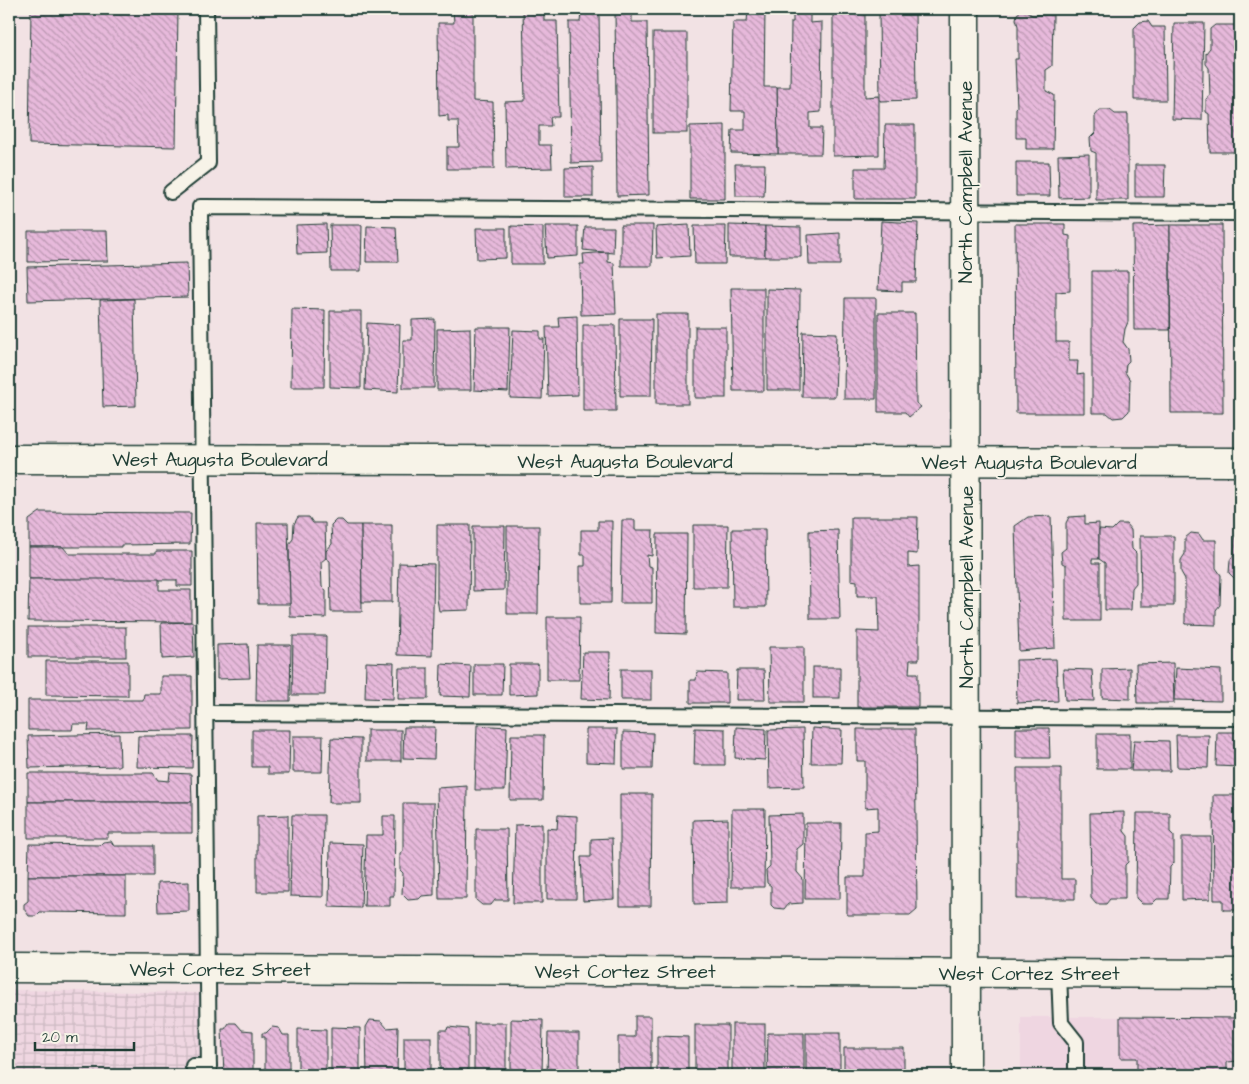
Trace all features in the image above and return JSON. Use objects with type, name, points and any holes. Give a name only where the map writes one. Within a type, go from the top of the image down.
[{"type":"street","name":"North Campbell Avenue","points":[[965,9],[966,1075]]},
{"type":"street","name":"West Augusta Boulevard","points":[[9,459],[1240,462]]},
{"type":"street","name":"West Cortez Street","points":[[9,968],[1240,974]]},
{"type":"lane","points":[[171,192],[208,164],[206,9]]},
{"type":"lane","points":[[193,1066],[209,1071],[200,207],[1240,213]]},
{"type":"lane","points":[[205,713],[1240,718]]},
{"type":"lane","points":[[1060,973],[1061,1024],[1076,1042],[1076,1075]]},
{"type":"shaded area","points":[[14,990],[201,993],[202,1075],[10,1075],[9,995]]},
{"type":"shaded area","points":[[1021,1017],[1240,1017],[1240,1075],[1021,1075]]},
{"type":"building","points":[[31,9],[178,9],[176,147],[29,144]]},
{"type":"building","points":[[453,9],[473,9],[473,101],[493,102],[494,169],[447,169],[447,147],[459,147],[458,121],[448,121],[448,115],[439,116],[438,23],[454,23]]},
{"type":"building","points":[[523,9],[544,9],[544,21],[557,21],[559,117],[550,117],[551,126],[539,126],[539,145],[551,145],[552,168],[506,169],[505,102],[525,101]]},
{"type":"building","points":[[793,9],[810,9],[810,23],[822,22],[821,112],[810,113],[810,128],[822,128],[821,154],[778,154],[777,87],[790,87]]},
{"type":"building","points":[[615,10],[632,10],[632,22],[647,22],[649,195],[617,196]]},
{"type":"building","points":[[748,10],[765,10],[764,87],[777,87],[778,154],[731,153],[732,130],[745,130],[745,111],[731,111],[733,22],[747,22]]},
{"type":"building","points":[[865,10],[865,97],[879,96],[879,155],[833,156],[833,11]]},
{"type":"building","points":[[879,11],[915,11],[916,100],[880,101]]},
{"type":"building","points":[[1021,11],[1026,11],[1032,15],[1053,15],[1052,66],[1046,70],[1046,91],[1054,95],[1053,149],[1026,149],[1026,138],[1016,138],[1015,59],[1018,59],[1018,26],[1016,19],[1017,14]]},
{"type":"building","points":[[599,12],[601,162],[571,163],[569,22],[580,22],[581,13]]},
{"type":"building","points":[[1148,21],[1152,27],[1165,27],[1166,100],[1134,100],[1134,28],[1140,22]]},
{"type":"building","points":[[1174,23],[1204,23],[1202,120],[1172,119]]},
{"type":"building","points":[[1215,25],[1240,25],[1240,152],[1210,152],[1209,114],[1206,112],[1206,99],[1210,96],[1209,68],[1206,64],[1206,53],[1210,48],[1210,29]]},
{"type":"building","points":[[653,33],[687,33],[687,133],[653,133]]},
{"type":"building","points":[[1100,110],[1110,110],[1115,114],[1128,114],[1128,200],[1096,200],[1096,153],[1091,151],[1090,138],[1095,133],[1095,116]]},
{"type":"building","points":[[725,125],[725,199],[690,199],[690,126]]},
{"type":"building","points":[[885,125],[915,125],[915,199],[855,199],[855,168],[884,168]]},
{"type":"building","points":[[1089,154],[1089,197],[1059,198],[1058,155]]},
{"type":"building","points":[[1016,162],[1049,162],[1050,196],[1016,196]]},
{"type":"building","points":[[735,164],[765,164],[764,196],[736,196]]},
{"type":"building","points":[[1135,165],[1165,165],[1164,197],[1135,197]]},
{"type":"building","points":[[593,167],[593,197],[565,197],[565,168]]},
{"type":"building","points":[[881,221],[918,223],[916,282],[902,282],[902,291],[878,290]]},
{"type":"building","points":[[326,224],[327,253],[297,254],[296,225]]},
{"type":"building","points":[[1015,224],[1065,224],[1065,235],[1070,236],[1070,291],[1056,292],[1056,342],[1069,342],[1069,361],[1078,361],[1077,375],[1084,374],[1084,413],[1016,413]]},
{"type":"building","points":[[330,225],[362,225],[361,271],[331,271]]},
{"type":"building","points":[[621,225],[653,225],[652,266],[621,266]]},
{"type":"building","points":[[689,225],[690,256],[657,258],[656,227]]},
{"type":"building","points":[[729,225],[765,226],[765,257],[729,257]]},
{"type":"building","points":[[1170,225],[1170,330],[1134,330],[1133,226]]},
{"type":"building","points":[[1170,225],[1222,225],[1223,413],[1171,413]]},
{"type":"building","points":[[367,226],[396,227],[398,262],[366,262]]},
{"type":"building","points":[[511,226],[543,227],[543,264],[511,264]]},
{"type":"building","points":[[545,226],[578,226],[578,256],[547,258]]},
{"type":"building","points":[[694,226],[726,226],[725,264],[695,264]]},
{"type":"building","points":[[765,226],[801,227],[801,257],[765,257]]},
{"type":"building","points":[[585,227],[614,227],[613,253],[583,250]]},
{"type":"building","points":[[476,228],[506,228],[506,258],[477,259]]},
{"type":"building","points":[[28,231],[107,231],[108,261],[28,262]]},
{"type":"building","points":[[840,233],[840,265],[809,265],[808,235]]},
{"type":"building","points":[[608,252],[608,262],[614,263],[616,314],[581,315],[580,264],[584,264],[583,254]]},
{"type":"building","points":[[187,263],[188,297],[28,301],[27,267]]},
{"type":"building","points":[[1092,271],[1128,271],[1128,322],[1123,342],[1128,349],[1129,361],[1126,364],[1125,372],[1130,380],[1129,411],[1123,417],[1113,418],[1107,413],[1092,413]]},
{"type":"building","points":[[731,288],[764,288],[764,391],[733,391]]},
{"type":"building","points":[[767,289],[800,290],[799,390],[767,390]]},
{"type":"building","points":[[845,298],[876,298],[876,399],[844,399]]},
{"type":"building","points":[[134,299],[136,406],[103,407],[100,300]]},
{"type":"building","points":[[1239,303],[1240,405],[1238,405]]},
{"type":"building","points":[[292,309],[325,310],[324,387],[291,387]]},
{"type":"building","points":[[330,311],[361,311],[361,388],[330,387]]},
{"type":"building","points":[[878,313],[915,313],[916,403],[921,407],[909,417],[905,412],[878,412]]},
{"type":"building","points":[[656,314],[688,314],[688,404],[656,404]]},
{"type":"building","points":[[577,316],[578,395],[548,396],[546,327],[559,327],[558,317]]},
{"type":"building","points":[[435,319],[434,388],[403,388],[403,340],[412,340],[412,320]]},
{"type":"building","points":[[620,319],[652,319],[651,396],[620,396]]},
{"type":"building","points":[[367,323],[400,325],[398,392],[365,390]]},
{"type":"building","points":[[583,325],[615,325],[616,411],[583,411]]},
{"type":"building","points":[[476,327],[510,327],[508,392],[474,390]]},
{"type":"building","points":[[695,327],[726,327],[726,398],[695,398]]},
{"type":"building","points":[[470,328],[471,390],[437,390],[437,329]]},
{"type":"building","points":[[513,330],[540,331],[540,339],[544,339],[542,399],[510,398]]},
{"type":"building","points":[[803,332],[837,333],[835,397],[802,397]]},
{"type":"building","points":[[40,512],[191,513],[190,544],[121,545],[121,547],[29,547],[29,520]]},
{"type":"building","points":[[1051,516],[1055,648],[1019,651],[1015,526],[1028,517]]},
{"type":"building","points":[[1085,516],[1085,524],[1099,523],[1099,559],[1092,559],[1092,563],[1100,563],[1100,621],[1066,621],[1066,565],[1062,563],[1061,552],[1066,548],[1066,523],[1069,517]]},
{"type":"building","points":[[298,517],[309,517],[313,523],[325,523],[326,558],[321,562],[322,587],[326,590],[326,618],[290,617],[289,544],[293,539],[294,524]]},
{"type":"building","points":[[851,517],[918,517],[917,554],[908,553],[908,567],[919,566],[919,660],[910,660],[909,673],[918,673],[918,707],[857,707],[857,631],[879,632],[878,596],[857,596],[857,581],[851,580]]},
{"type":"building","points":[[336,520],[342,520],[347,525],[361,525],[362,612],[331,612],[330,561],[326,558],[326,551],[332,544],[331,525]]},
{"type":"building","points":[[622,520],[635,520],[635,530],[653,530],[652,556],[647,555],[648,566],[652,567],[652,603],[620,603]]},
{"type":"building","points":[[598,521],[612,521],[611,603],[580,603],[580,566],[585,566],[585,555],[581,555],[581,530],[598,530]]},
{"type":"building","points":[[257,523],[288,523],[290,604],[258,604]]},
{"type":"building","points":[[1118,524],[1126,524],[1131,530],[1132,549],[1136,553],[1136,583],[1132,588],[1131,610],[1105,610],[1105,563],[1099,559],[1099,529],[1112,530]]},
{"type":"building","points":[[361,525],[392,525],[392,602],[362,602]]},
{"type":"building","points":[[437,525],[470,525],[469,610],[439,611],[437,599]]},
{"type":"building","points":[[693,525],[728,525],[727,587],[693,587]]},
{"type":"building","points":[[473,526],[505,526],[504,590],[473,591]]},
{"type":"building","points":[[507,526],[539,526],[538,614],[507,614]]},
{"type":"building","points":[[732,529],[765,529],[766,607],[733,607]]},
{"type":"building","points":[[838,530],[840,619],[810,619],[809,531]]},
{"type":"building","points":[[1191,533],[1199,534],[1203,540],[1216,540],[1216,568],[1221,575],[1220,605],[1216,610],[1216,625],[1185,624],[1185,579],[1181,572],[1181,560],[1185,554],[1185,538]]},
{"type":"building","points":[[657,534],[687,534],[686,634],[656,633]]},
{"type":"building","points":[[1239,534],[1240,625],[1234,625],[1235,579],[1229,573],[1230,560],[1234,554],[1235,538]]},
{"type":"building","points":[[1140,536],[1174,536],[1174,606],[1141,606]]},
{"type":"building","points":[[29,547],[63,547],[69,554],[156,554],[156,551],[192,551],[192,586],[177,586],[177,580],[29,579]]},
{"type":"building","points":[[399,563],[434,564],[432,656],[397,655]]},
{"type":"building","points":[[29,579],[159,579],[159,590],[191,590],[191,622],[28,621]]},
{"type":"building","points":[[547,617],[580,617],[579,680],[547,680]]},
{"type":"building","points":[[193,622],[194,657],[162,659],[161,623]]},
{"type":"building","points":[[28,627],[126,627],[126,657],[28,657]]},
{"type":"building","points":[[293,636],[326,636],[325,695],[292,695]]},
{"type":"building","points":[[248,644],[250,678],[217,679],[217,645]]},
{"type":"building","points":[[257,645],[291,645],[290,701],[256,701]]},
{"type":"building","points":[[769,647],[804,647],[804,702],[770,702]]},
{"type":"building","points":[[583,652],[610,652],[609,700],[581,699]]},
{"type":"building","points":[[1056,659],[1058,701],[1017,703],[1016,660]]},
{"type":"building","points":[[46,661],[128,661],[128,696],[46,695]]},
{"type":"building","points":[[366,662],[394,663],[393,699],[365,698]]},
{"type":"building","points":[[1173,663],[1174,703],[1137,703],[1136,664]]},
{"type":"building","points":[[441,664],[471,666],[470,697],[440,696]]},
{"type":"building","points":[[474,664],[503,664],[502,695],[474,695]]},
{"type":"building","points":[[509,664],[538,664],[538,694],[509,695]]},
{"type":"building","points":[[813,667],[840,667],[840,698],[813,698]]},
{"type":"building","points":[[399,668],[428,668],[428,699],[398,699]]},
{"type":"building","points":[[1130,668],[1130,699],[1102,698],[1102,669]]},
{"type":"building","points":[[1176,668],[1221,670],[1221,701],[1174,700]]},
{"type":"building","points":[[621,669],[651,669],[651,700],[621,700]]},
{"type":"building","points":[[1063,669],[1092,670],[1094,701],[1065,700]]},
{"type":"building","points":[[737,670],[764,670],[765,700],[736,700]]},
{"type":"building","points":[[697,672],[727,673],[727,703],[690,703],[690,680],[696,680]]},
{"type":"building","points":[[161,676],[192,676],[192,730],[88,731],[89,724],[73,724],[72,730],[28,730],[28,700],[143,700],[144,694],[161,694]]},
{"type":"building","points":[[477,725],[507,727],[505,790],[475,790]]},
{"type":"building","points":[[404,727],[435,727],[434,759],[403,758]]},
{"type":"building","points":[[736,727],[766,729],[765,760],[735,758]]},
{"type":"building","points":[[695,728],[725,729],[725,765],[694,765]]},
{"type":"building","points":[[812,728],[842,730],[841,763],[811,763]]},
{"type":"building","points":[[1016,728],[1049,728],[1050,758],[1016,758]]},
{"type":"building","points":[[586,729],[617,729],[616,763],[586,762]]},
{"type":"building","points":[[803,729],[804,787],[769,788],[768,730]]},
{"type":"building","points":[[857,729],[915,729],[917,909],[910,915],[847,915],[847,877],[865,877],[865,832],[878,831],[878,807],[865,808],[865,761],[857,761]]},
{"type":"building","points":[[252,730],[290,730],[289,774],[268,774],[268,767],[252,767]]},
{"type":"building","points":[[367,730],[401,730],[401,761],[367,761]]},
{"type":"building","points":[[623,732],[653,733],[652,769],[623,769]]},
{"type":"building","points":[[1217,732],[1240,732],[1240,767],[1216,766]]},
{"type":"building","points":[[119,734],[120,766],[29,768],[28,736]]},
{"type":"building","points":[[1097,734],[1130,734],[1130,769],[1097,769]]},
{"type":"building","points":[[511,735],[544,735],[543,800],[510,800]]},
{"type":"building","points":[[1176,735],[1209,735],[1208,768],[1177,767]]},
{"type":"building","points":[[138,736],[193,736],[192,768],[137,767]]},
{"type":"building","points":[[293,736],[323,736],[322,772],[293,772]]},
{"type":"building","points":[[331,738],[361,739],[361,803],[329,803]]},
{"type":"building","points":[[1134,740],[1169,741],[1170,771],[1131,771]]},
{"type":"building","points":[[1017,768],[1061,768],[1061,879],[1075,879],[1075,899],[1017,899]]},
{"type":"building","points":[[28,773],[153,773],[158,780],[169,781],[170,773],[191,774],[192,802],[28,802]]},
{"type":"building","points":[[467,786],[466,899],[439,899],[437,788]]},
{"type":"building","points":[[620,794],[652,794],[651,906],[620,906]]},
{"type":"building","points":[[1213,795],[1240,795],[1240,910],[1223,910],[1223,900],[1214,900]]},
{"type":"building","points":[[28,802],[192,802],[192,833],[108,833],[108,838],[28,838]]},
{"type":"building","points":[[403,803],[434,803],[434,895],[422,896],[419,899],[408,900],[402,894],[403,873],[400,870],[400,853],[403,851]]},
{"type":"building","points":[[732,809],[765,809],[764,887],[731,887]]},
{"type":"building","points":[[1124,812],[1124,831],[1128,836],[1128,862],[1125,865],[1125,899],[1110,899],[1106,904],[1096,904],[1091,898],[1090,813]]},
{"type":"building","points":[[1137,813],[1170,813],[1170,832],[1174,836],[1174,863],[1170,867],[1169,899],[1157,899],[1152,904],[1142,904],[1136,898]]},
{"type":"building","points":[[803,814],[803,844],[797,849],[797,872],[803,879],[803,903],[788,904],[784,909],[774,908],[771,905],[771,886],[767,883],[766,870],[770,866],[769,815]]},
{"type":"building","points":[[288,815],[288,892],[257,892],[257,816]]},
{"type":"building","points":[[292,815],[324,815],[323,897],[290,896]]},
{"type":"building","points":[[558,815],[577,816],[576,899],[547,899],[547,828],[557,829]]},
{"type":"building","points":[[383,816],[395,816],[394,896],[390,896],[390,906],[364,906],[366,835],[383,835]]},
{"type":"building","points":[[728,819],[728,903],[694,904],[693,820]]},
{"type":"building","points":[[806,823],[841,823],[840,899],[805,899]]},
{"type":"building","points":[[542,824],[542,903],[513,903],[515,825]]},
{"type":"building","points":[[476,829],[507,829],[508,900],[495,900],[491,905],[482,905],[476,900]]},
{"type":"building","points":[[1182,837],[1211,837],[1210,899],[1182,900]]},
{"type":"building","points":[[612,838],[614,899],[583,901],[581,857],[591,857],[591,839]]},
{"type":"building","points":[[111,841],[114,846],[153,846],[153,876],[28,876],[29,844],[100,845],[103,842]]},
{"type":"building","points":[[330,843],[363,844],[361,908],[329,907]]},
{"type":"building","points":[[28,876],[126,876],[126,913],[40,912],[36,916],[29,916],[24,909],[24,904],[28,901]]},
{"type":"building","points":[[189,882],[189,911],[158,912],[157,883]]},
{"type":"building","points":[[635,1016],[651,1016],[651,1075],[618,1075],[618,1037],[635,1037]]},
{"type":"building","points":[[1120,1017],[1240,1018],[1240,1061],[1227,1062],[1227,1075],[1137,1075],[1137,1058],[1120,1058]]},
{"type":"building","points":[[511,1019],[543,1020],[542,1075],[511,1075]]},
{"type":"building","points":[[370,1020],[381,1021],[387,1028],[398,1027],[397,1074],[367,1075],[366,1027]]},
{"type":"building","points":[[229,1023],[236,1023],[242,1030],[253,1031],[253,1075],[224,1075],[222,1029],[225,1029]]},
{"type":"building","points":[[474,1023],[506,1023],[506,1075],[474,1075]]},
{"type":"building","points":[[732,1024],[765,1024],[765,1075],[732,1075]]},
{"type":"building","points":[[695,1025],[728,1025],[728,1075],[695,1075]]},
{"type":"building","points":[[272,1027],[279,1028],[283,1035],[289,1035],[289,1075],[265,1075],[265,1037],[262,1037],[262,1033],[266,1033]]},
{"type":"building","points":[[331,1027],[360,1028],[360,1075],[331,1075]]},
{"type":"building","points":[[448,1027],[468,1029],[468,1075],[440,1075],[440,1030],[447,1030]]},
{"type":"building","points":[[298,1029],[326,1030],[326,1075],[298,1075]]},
{"type":"building","points":[[548,1033],[579,1033],[579,1075],[547,1075]]},
{"type":"building","points":[[768,1033],[804,1033],[804,1075],[767,1075]]},
{"type":"building","points":[[806,1033],[840,1033],[840,1075],[806,1075]]},
{"type":"building","points":[[657,1036],[688,1037],[688,1075],[657,1075]]},
{"type":"building","points":[[404,1037],[431,1037],[431,1075],[404,1075]]},
{"type":"building","points":[[844,1048],[904,1048],[904,1071],[914,1071],[914,1075],[844,1075]]}]
